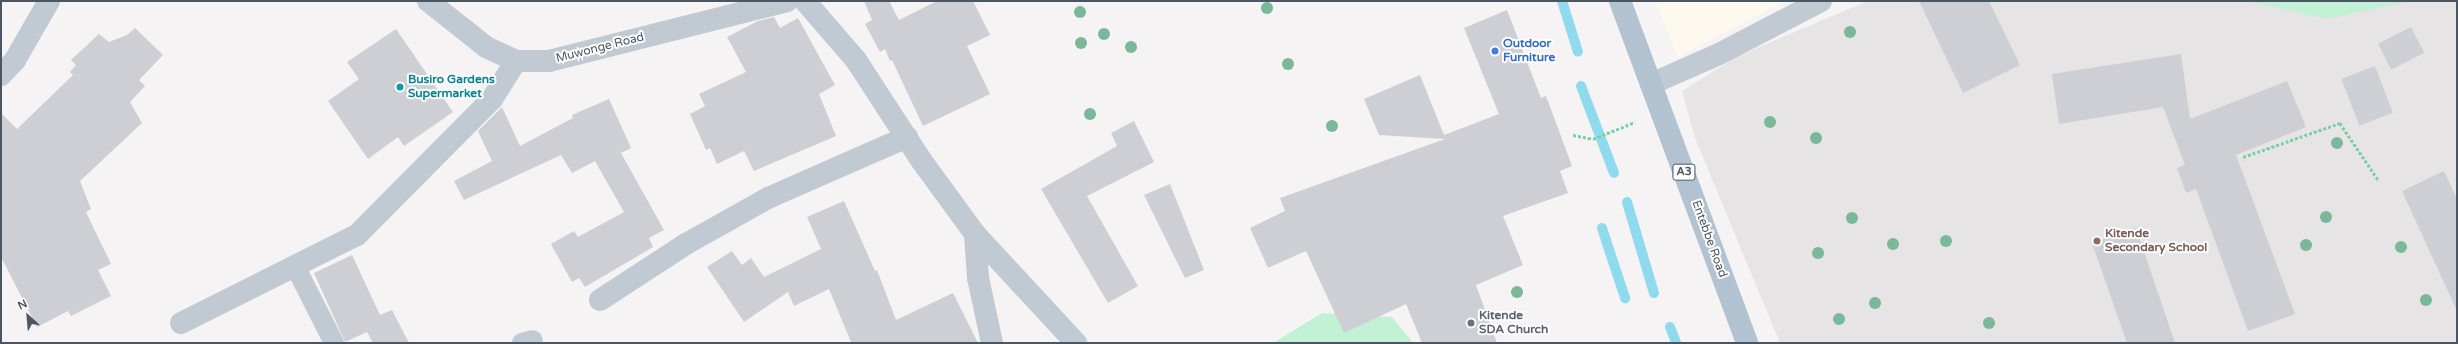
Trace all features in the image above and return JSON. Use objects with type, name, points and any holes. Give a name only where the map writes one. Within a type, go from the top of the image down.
[{"type":"main road","name":"Entebbe Road","points":[[1620,1],[1747,343]]},
{"type":"street","points":[[1,75],[15,60],[49,1]]},
{"type":"street","name":"Muwonge Road","points":[[428,1],[486,47],[516,60],[549,61],[787,1]]},
{"type":"street","points":[[805,1],[856,60],[907,137],[975,234],[1076,343]]},
{"type":"street","points":[[1651,84],[1719,54],[1821,1]]},
{"type":"street","points":[[181,323],[357,235],[492,99],[516,60]]},
{"type":"street","points":[[600,300],[686,244],[768,198],[907,137]]},
{"type":"street","points":[[975,234],[978,278],[992,343]]},
{"type":"lane","points":[[295,266],[334,343]]},
{"type":"path","points":[[2243,158],[2340,122],[2379,181]]},
{"type":"path","points":[[1573,135],[1593,139],[1607,134]]},
{"type":"shaded area","points":[[1655,1],[1786,1],[1678,57]]},
{"type":"shaded area","name":"Kitende Secondary School","points":[[1868,1],[2457,1],[2457,343],[1780,343],[1695,138],[1682,91],[1738,56]]},
{"type":"green space","points":[[2246,1],[2411,1],[2327,19]]},
{"type":"green space","points":[[1322,313],[1392,317],[1413,343],[1273,343]]},
{"type":"building","points":[[864,1],[889,1],[899,20],[937,1],[973,1],[990,35],[967,46],[990,94],[923,126],[892,60],[890,61],[885,49],[880,52],[865,24],[872,20]]},
{"type":"building","points":[[1919,1],[1989,1],[2020,65],[1963,93]]},
{"type":"building","points":[[1507,10],[1541,98],[1546,96],[1572,166],[1560,171],[1568,193],[1503,216],[1523,265],[1476,285],[1497,343],[1422,343],[1406,304],[1344,333],[1306,251],[1268,268],[1250,228],[1285,211],[1280,198],[1445,139],[1379,135],[1364,99],[1420,75],[1444,135],[1499,114],[1464,28]]},
{"type":"building","points":[[774,17],[780,28],[798,18],[835,85],[819,94],[836,136],[754,171],[744,151],[717,164],[710,148],[706,150],[690,114],[705,106],[699,94],[746,72],[727,37],[758,21]]},
{"type":"building","points":[[2411,27],[2424,53],[2391,70],[2378,44]]},
{"type":"building","points":[[135,28],[163,55],[139,80],[145,86],[130,102],[142,123],[80,181],[91,209],[86,212],[111,264],[98,270],[111,296],[71,316],[68,311],[37,327],[1,257],[1,113],[17,129],[73,75],[70,72],[76,65],[71,60],[99,34],[109,42],[127,35]]},
{"type":"building","name":"Busiro Gardens Supermarket","points":[[396,29],[453,112],[404,146],[398,137],[368,159],[328,101],[359,79],[347,62]]},
{"type":"building","points":[[2181,54],[2190,119],[2287,81],[2306,127],[2236,155],[2295,314],[2248,331],[2196,189],[2186,193],[2177,168],[2185,165],[2163,107],[2059,124],[2052,74]]},
{"type":"building","points":[[2375,66],[2393,113],[2359,126],[2341,79]]},
{"type":"building","points":[[609,99],[631,148],[621,153],[664,230],[649,238],[653,247],[585,287],[579,278],[572,282],[551,244],[574,231],[578,237],[624,212],[595,161],[572,173],[561,155],[464,200],[454,181],[492,161],[478,131],[502,107],[520,146],[573,118],[572,115]]},
{"type":"building","points":[[1134,121],[1154,162],[1087,196],[1138,286],[1108,303],[1041,189],[1117,146],[1111,133]]},
{"type":"building","points":[[2444,171],[2457,199],[2457,311],[2402,191]]},
{"type":"building","points":[[1170,184],[1204,270],[1185,278],[1144,195]]},
{"type":"building","points":[[844,201],[875,271],[877,270],[896,320],[953,293],[978,343],[848,343],[851,342],[829,289],[794,306],[788,292],[744,322],[707,267],[732,251],[742,265],[751,258],[764,277],[821,249],[807,217]]},
{"type":"building","points":[[2136,228],[2175,343],[2127,343],[2092,243]]},
{"type":"building","points":[[352,255],[380,315],[392,310],[409,343],[373,343],[367,332],[345,342],[314,273]]},
{"type":"waterway","points":[[1562,1],[1578,52]]},
{"type":"waterway","points":[[1581,86],[1614,173]]},
{"type":"waterway","points":[[1627,202],[1654,293]]},
{"type":"waterway","points":[[1602,228],[1625,298]]},
{"type":"waterway","points":[[1670,327],[1676,343]]},
{"type":"place","name":"Outdoor Furniture","points":[[1495,51]]},
{"type":"place","name":"Busiro Gardens Supermarket","points":[[400,87]]},
{"type":"place","name":"Kitende Secondary School","points":[[2097,241]]},
{"type":"place","name":"Kitende SDA Church","points":[[1471,323]]}]
